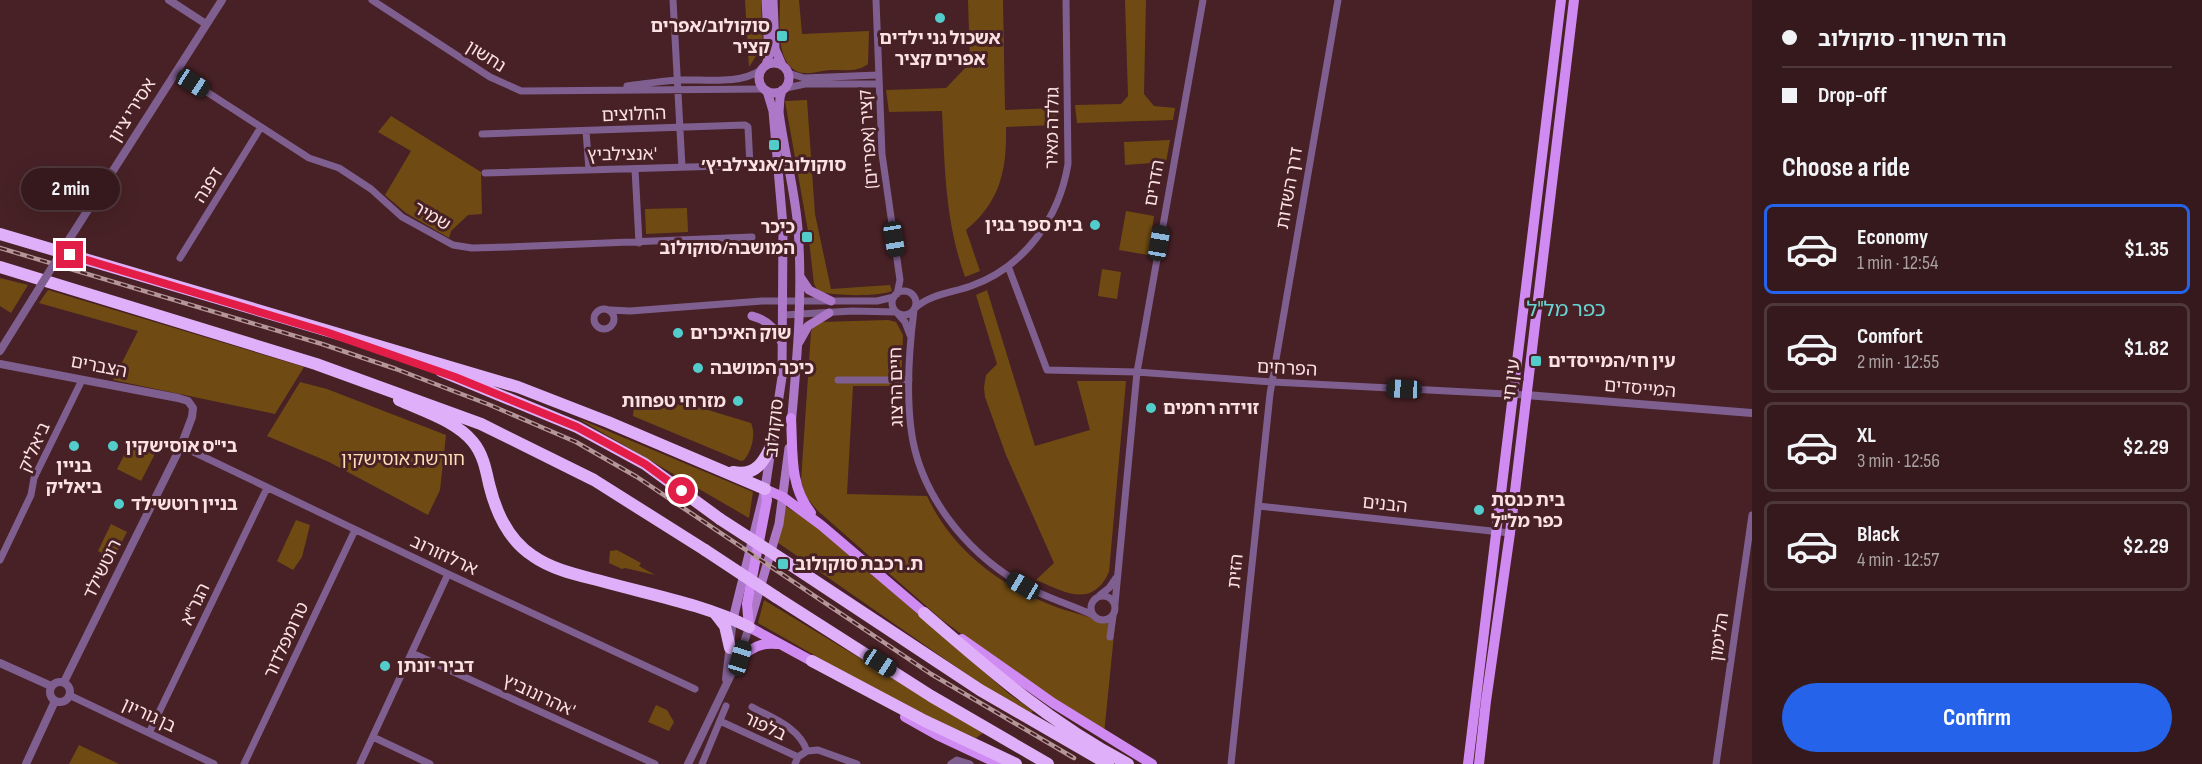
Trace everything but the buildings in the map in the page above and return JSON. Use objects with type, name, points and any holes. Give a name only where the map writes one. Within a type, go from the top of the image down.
[{"type":"highway","points":[[0,229],[70,255]]},
{"type":"highway","points":[[0,234],[529,391],[765,489]]},
{"type":"highway","points":[[0,268],[330,368],[443,408],[526,445],[594,480],[931,696],[1048,764]]},
{"type":"highway","points":[[326,332],[455,377],[577,427],[645,464],[720,519],[981,690],[1108,764]]},
{"type":"highway","points":[[330,368],[448,423],[469,437],[480,451],[501,520],[515,540],[534,557],[573,573],[714,612],[749,627]]},
{"type":"highway","points":[[719,470],[745,473],[756,469],[763,462],[774,440]]},
{"type":"highway","points":[[714,612],[725,626],[730,648]]},
{"type":"highway","points":[[924,613],[1026,700],[1077,735],[1128,764]]},
{"type":"highway","points":[[812,661],[907,712],[1016,764]]},
{"type":"main road","points":[[766,0],[769,55],[759,79],[766,90],[773,93],[784,89],[789,80],[775,49],[773,0]]},
{"type":"main road","name":"עין חי","points":[[1468,764],[1561,0]]},
{"type":"main road","name":"עין חי","points":[[1479,764],[1510,533],[1574,0]]},
{"type":"main road","points":[[764,68],[773,63],[785,69]]},
{"type":"main road","name":"סוקולוב","points":[[749,627],[779,524],[798,344],[799,273],[796,215],[779,112],[780,98],[784,89]]},
{"type":"main road","name":"סוקולוב","points":[[734,620],[765,489],[782,377],[783,226],[772,105],[766,90]]},
{"type":"main road","points":[[799,273],[809,290],[831,301]]},
{"type":"main road","points":[[798,344],[808,327],[829,313]]},
{"type":"main road","points":[[752,316],[769,323],[775,329],[783,346]]},
{"type":"main road","points":[[791,418],[797,491],[821,525]]},
{"type":"main road","points":[[765,489],[783,497],[821,525],[924,613],[1053,703],[1152,764]]},
{"type":"main road","points":[[765,489],[767,500],[747,604],[749,627],[812,661],[937,735],[999,764]]},
{"type":"main road","points":[[740,658],[761,644],[782,645]]},
{"type":"street","points":[[169,0],[207,24]]},
{"type":"street","name":"אסירי ציון","points":[[0,351],[222,0]]},
{"type":"street","name":"נחשון","points":[[374,0],[490,77],[514,89],[530,92],[766,90]]},
{"type":"street","points":[[673,0],[682,167]]},
{"type":"street","name":"קציר (אפריים)","points":[[876,0],[885,181],[900,285],[895,295]]},
{"type":"street","name":"גולדה מאיר","points":[[914,309],[934,296],[974,285],[1008,266],[1031,245],[1058,203],[1066,177],[1069,134],[1066,0]]},
{"type":"street","name":"הדרים","points":[[1137,372],[1203,0]]},
{"type":"street","name":"דרך השדות","points":[[1273,382],[1338,0]]},
{"type":"street","name":"נחשון","points":[[597,90],[677,80],[734,79],[750,76],[764,68]]},
{"type":"street","points":[[785,69],[804,78],[878,75]]},
{"type":"street","name":"שמיר","points":[[176,72],[309,158],[339,168],[371,189],[402,217],[453,245],[472,248],[752,237]]},
{"type":"street","points":[[784,89],[805,84],[879,84]]},
{"type":"street","name":"החלוצים","points":[[482,134],[745,125],[748,127],[750,166]]},
{"type":"street","name":"דפנה","points":[[180,258],[261,127]]},
{"type":"street","points":[[586,131],[589,170]]},
{"type":"street","name":"אנצילביץ'","points":[[485,172],[759,165]]},
{"type":"street","points":[[635,169],[639,243]]},
{"type":"street","name":"הפרחים","points":[[1008,266],[1047,370],[1137,372],[1273,382],[1526,395]]},
{"type":"street","name":"קציר (אפריים)","points":[[899,274],[910,293]]},
{"type":"street","points":[[610,310],[630,311],[784,300],[877,301],[902,292],[910,293],[916,302],[914,309],[908,315],[852,311],[784,315]]},
{"type":"street","name":"גולדה מאיר","points":[[910,293],[934,296]]},
{"type":"street","points":[[895,295],[892,304],[905,322],[911,337]]},
{"type":"street","name":"חיים הרצוג","points":[[914,309],[909,380],[911,428],[917,456],[932,492],[948,518],[967,541],[1002,572],[1023,586],[1096,617],[1110,637],[1114,614]]},
{"type":"street","name":"הצברים","points":[[0,363],[178,398],[191,403]]},
{"type":"street","points":[[1115,604],[1108,596],[1097,597],[1090,607],[1096,617],[1108,619],[1114,614],[1115,604],[1118,573],[1137,372]]},
{"type":"street","name":"ביאליק","points":[[0,560],[32,495],[34,478],[82,380]]},
{"type":"street","points":[[838,380],[909,380]]},
{"type":"street","name":"הזית","points":[[1231,764],[1273,382]]},
{"type":"street","name":"המייסדים","points":[[1526,395],[1752,413]]},
{"type":"street","name":"רוטשילד","points":[[64,682],[181,446],[194,411],[191,403]]},
{"type":"street","name":"ארלוזורוב","points":[[181,446],[448,574],[695,688]]},
{"type":"street","name":"הגר\"א","points":[[149,733],[267,488]]},
{"type":"street","name":"הבנים","points":[[1258,506],[1510,533]]},
{"type":"street","name":"הלימון","points":[[1716,764],[1752,515]]},
{"type":"street","name":"טרומפלדור","points":[[244,764],[356,530]]},
{"type":"street","points":[[1071,605],[1082,604],[1097,597],[1112,585],[1118,573]]},
{"type":"street","points":[[360,764],[448,574]]},
{"type":"street","name":"סוקולוב","points":[[723,688],[734,620]]},
{"type":"street","name":"סוקולוב","points":[[688,764],[723,688],[740,658],[749,627]]},
{"type":"street","name":"אהרונוביץ'","points":[[412,653],[655,764]]},
{"type":"street","points":[[0,663],[51,687]]},
{"type":"street","points":[[64,682],[69,688],[69,695],[65,700],[55,701],[50,694],[51,687],[54,683],[64,682]]},
{"type":"street","name":"בן גוריון","points":[[69,695],[214,764]]},
{"type":"street","points":[[26,764],[55,701]]},
{"type":"street","points":[[702,764],[726,706]]},
{"type":"street","name":"בלפור","points":[[752,707],[803,738],[807,750],[818,750],[857,764]]},
{"type":"street","name":"בלפור","points":[[720,721],[797,761]]},
{"type":"street","points":[[373,737],[430,764]]},
{"type":"street","points":[[797,761],[807,750]]},
{"type":"street","points":[[951,764],[957,760],[970,764]]},
{"type":"green space","points":[[745,0],[761,0],[763,45],[749,67]]},
{"type":"green space","points":[[780,0],[799,0],[802,34],[869,31],[868,64],[851,70],[804,73],[794,70],[783,54]]},
{"type":"green space","points":[[968,0],[1003,0],[1005,110],[1057,108],[1056,125],[1006,127],[1005,157],[999,184],[987,208],[966,230],[980,271],[965,277],[958,256],[950,215],[945,174],[942,111],[889,112],[886,90],[946,88],[970,63]]},
{"type":"green space","points":[[1125,0],[1146,0],[1144,94],[1154,106],[1175,108],[1173,120],[1077,123],[1075,105],[1121,104],[1128,96]]},
{"type":"green space","points":[[807,100],[815,214],[831,289],[890,285],[892,291],[866,295],[834,294],[818,291],[814,284],[808,231],[785,101]]},
{"type":"green space","points":[[391,116],[481,172],[482,214],[468,215],[451,231],[449,238],[406,213],[385,195],[411,151],[378,132]]},
{"type":"green space","points":[[1170,140],[1166,162],[1125,165],[1124,142]]},
{"type":"green space","points":[[687,208],[688,232],[646,234],[645,209]]},
{"type":"green space","points":[[1126,211],[1154,216],[1148,255],[1119,250]]},
{"type":"green space","points":[[1102,269],[1121,272],[1117,299],[1098,296]]},
{"type":"green space","points":[[0,278],[28,285],[11,313],[0,306]]},
{"type":"green space","points":[[48,290],[304,367],[275,414],[113,380],[138,331],[39,303]]},
{"type":"green space","points":[[987,290],[1035,446],[1090,430],[1077,381],[1126,381],[1109,572],[1094,591],[1086,594],[1067,592],[1036,580],[1054,563],[1006,455],[985,397],[986,375],[997,364],[976,295]]},
{"type":"green space","points":[[888,320],[896,322],[903,335],[901,386],[853,386],[847,494],[927,496],[949,532],[963,548],[994,575],[1051,605],[1103,622],[1116,615],[1104,734],[1044,695],[941,619],[818,511],[806,497],[801,481],[813,325],[818,322]]},
{"type":"green space","name":"חורשת אוסישקין","points":[[300,382],[327,389],[446,435],[440,490],[428,515],[329,462],[267,436]]},
{"type":"green space","points":[[643,393],[662,396],[751,423],[753,437],[747,456],[741,461],[633,416],[634,406]]},
{"type":"green space","points":[[577,418],[753,492],[749,518]]},
{"type":"green space","points":[[132,440],[156,452],[141,481],[117,469]]},
{"type":"green space","points":[[785,506],[817,526],[1008,693],[1033,711],[1029,715],[995,694],[777,542]]},
{"type":"green space","points":[[296,520],[310,525],[302,557],[293,570],[277,561]]},
{"type":"green space","points":[[111,524],[127,532],[113,559],[98,551]]},
{"type":"green space","points":[[617,550],[641,563],[639,566],[655,575],[622,569],[609,563],[610,551]]},
{"type":"green space","points":[[764,600],[983,733],[976,738],[948,726],[865,684],[758,623]]},
{"type":"green space","points":[[656,705],[667,710],[674,722],[669,731],[648,722]]},
{"type":"green space","points":[[79,745],[119,764],[69,764]]},
{"type":"railway","points":[[0,248],[322,344],[490,405],[576,442],[637,477],[931,674],[1074,758]]},
{"type":"place","name":"אשכול גני ילדים אפרים קציר","points":[[940,18]]},
{"type":"place","name":"סוקולוב/אפרים קציר","points":[[782,36]]},
{"type":"place","name":"סוקולוב/אנצילביץ׳","points":[[774,145]]},
{"type":"place","name":"בית ספר בגין","points":[[1095,225]]},
{"type":"place","name":"כיכר המושבה/סוקולוב","points":[[807,237]]},
{"type":"place","name":"שוק האיכרים","points":[[678,333]]},
{"type":"place","name":"עין חי/המייסדים","points":[[1536,361]]},
{"type":"place","name":"כיכר המושבה","points":[[698,368]]},
{"type":"place","name":"מזרחי טפחות","points":[[738,401]]},
{"type":"place","name":"זוידה רחמים","points":[[1151,408]]},
{"type":"place","name":"בניין ביאליק","points":[[74,446]]},
{"type":"place","name":"בי\"ס אוסישקין","points":[[113,446]]},
{"type":"place","name":"בניין רוטשילד","points":[[119,504]]},
{"type":"place","name":"בית כנסת כפר מל\"ל","points":[[1479,510]]},
{"type":"place","name":"ת. רכבת סוקולוב","points":[[783,564]]},
{"type":"place","name":"דביר יונתן","points":[[385,666]]},
{"type":"district","name":"כפר מל\"ל","points":[[1566,309]]},
{"type":"route","points":[[70,255],[326,332],[455,377],[577,427],[645,464],[682,491]]}]
